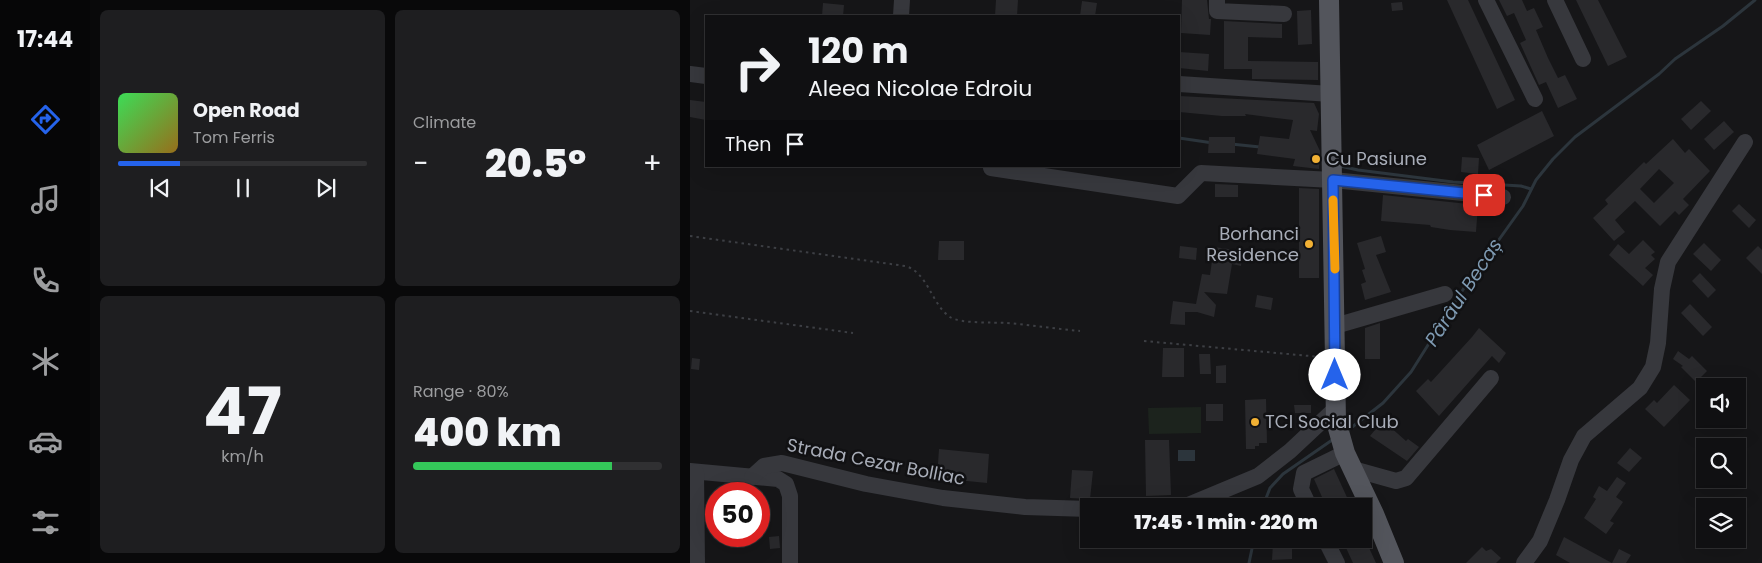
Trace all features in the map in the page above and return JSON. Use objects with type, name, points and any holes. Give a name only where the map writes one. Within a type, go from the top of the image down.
[{"type":"main road","points":[[1329,0],[1336,415],[1347,457],[1394,563]]},
{"type":"street","points":[[900,15],[902,0]]},
{"type":"street","points":[[1217,0],[1217,11],[1284,14]]},
{"type":"street","points":[[1486,0],[1535,98]]},
{"type":"street","points":[[1555,0],[1582,59]]},
{"type":"street","points":[[690,74],[705,76]]},
{"type":"street","points":[[1180,84],[1331,94]]},
{"type":"street","points":[[1524,563],[1540,541],[1571,460],[1584,436],[1640,388],[1653,367],[1658,343],[1662,289],[1668,262],[1745,142]]},
{"type":"street","points":[[991,168],[1178,196],[1201,173],[1333,180],[1503,197]]},
{"type":"street","points":[[1335,326],[1445,294]]},
{"type":"street","points":[[1305,498],[1301,490],[1304,473],[1347,457],[1396,481],[1406,478],[1491,378]]},
{"type":"street","points":[[1205,498],[1258,476],[1336,415]]},
{"type":"street","name":"Strada Cezar Bolliac","points":[[752,477],[764,466],[782,462],[858,482],[943,498],[1025,507],[1080,510]]},
{"type":"street","points":[[697,563],[693,472],[778,479],[786,484],[789,489],[790,563]]},
{"type":"street","points":[[1330,548],[1337,563]]},
{"type":"path","points":[[690,236],[905,266],[916,272],[945,312],[953,319],[1080,331]]},
{"type":"path","points":[[690,310],[853,333]]},
{"type":"path","points":[[1144,341],[1335,358]]},
{"type":"shaded area","points":[[1201,407],[1201,433],[1149,434],[1148,408]]},
{"type":"shaded area","points":[[1178,450],[1195,450],[1195,461],[1178,461]]},
{"type":"building","points":[[996,0],[1018,0],[1017,15],[995,15]]},
{"type":"building","points":[[1182,0],[1207,0],[1209,19],[1211,19],[1210,35],[1181,33]]},
{"type":"building","points":[[1447,0],[1468,0],[1515,100],[1497,109]]},
{"type":"building","points":[[1499,0],[1522,0],[1527,11],[1534,8],[1543,27],[1536,30],[1548,58],[1558,78],[1565,75],[1577,99],[1558,108],[1546,82],[1539,85],[1520,43],[1526,40],[1514,13],[1507,16]]},
{"type":"building","points":[[1576,0],[1598,0],[1627,57],[1608,66]]},
{"type":"building","points":[[1082,1],[1097,3],[1095,15],[1080,15]]},
{"type":"building","points":[[1402,2],[1403,10],[1392,11],[1391,3]]},
{"type":"building","points":[[823,3],[844,5],[843,15],[822,15]]},
{"type":"building","points":[[1311,10],[1312,44],[1298,45],[1297,11]]},
{"type":"building","points":[[1224,21],[1282,24],[1282,38],[1248,37],[1248,61],[1318,62],[1318,80],[1252,79],[1252,69],[1224,69]]},
{"type":"building","points":[[1180,52],[1209,54],[1208,71],[1180,68]]},
{"type":"building","points":[[1180,96],[1314,103],[1319,114],[1317,131],[1310,130],[1320,151],[1319,169],[1293,166],[1295,159],[1257,154],[1260,136],[1289,139],[1293,120],[1245,114],[1246,116],[1180,112]]},
{"type":"building","points":[[690,100],[705,102],[705,120],[690,117]]},
{"type":"building","points":[[1701,101],[1711,111],[1691,130],[1681,119]]},
{"type":"building","points":[[1542,111],[1554,136],[1489,170],[1477,145]]},
{"type":"building","points":[[1724,121],[1734,132],[1714,150],[1704,139]]},
{"type":"building","points":[[1209,137],[1235,137],[1235,153],[1208,153]]},
{"type":"building","points":[[1673,139],[1685,153],[1689,149],[1710,171],[1683,199],[1689,205],[1679,215],[1675,211],[1660,226],[1635,201],[1615,220],[1625,232],[1614,241],[1593,218],[1608,204],[1605,200],[1644,162],[1646,164]],"holes":[[[1659,169],[1674,183],[1654,203],[1640,189]]]},
{"type":"building","points":[[1462,157],[1479,158],[1478,174],[1461,172]]},
{"type":"building","points":[[1215,184],[1238,185],[1238,197],[1215,197]]},
{"type":"building","name":"Borhanci Residence","points":[[1299,188],[1319,189],[1319,278],[1299,278]]},
{"type":"building","points":[[1383,195],[1478,205],[1476,232],[1450,230],[1431,227],[1430,225],[1381,221]]},
{"type":"building","points":[[1739,204],[1756,220],[1749,228],[1732,211]]},
{"type":"building","points":[[1381,236],[1386,252],[1376,255],[1391,292],[1365,300],[1361,284],[1366,282],[1362,270],[1365,269],[1357,243]]},
{"type":"building","points":[[1643,240],[1655,252],[1651,255],[1655,259],[1645,268],[1653,275],[1643,286],[1609,255],[1618,244],[1629,254]]},
{"type":"building","points":[[939,241],[964,241],[964,260],[938,260]]},
{"type":"building","points":[[1704,243],[1721,260],[1711,271],[1693,254]]},
{"type":"building","points":[[1180,246],[1197,248],[1196,260],[1179,258]]},
{"type":"building","points":[[1758,246],[1762,250],[1762,274],[1746,258]]},
{"type":"building","points":[[1214,247],[1243,251],[1241,266],[1232,264],[1227,294],[1204,292],[1216,305],[1214,317],[1197,312],[1185,312],[1185,325],[1170,324],[1173,301],[1196,304],[1202,274],[1210,275]]},
{"type":"building","points":[[1700,273],[1716,290],[1708,298],[1692,281]]},
{"type":"building","points":[[1257,295],[1273,298],[1271,310],[1255,307]]},
{"type":"building","points":[[1690,304],[1712,327],[1703,336],[1681,313]]},
{"type":"building","points":[[1380,323],[1380,359],[1365,359],[1365,328]]},
{"type":"building","points":[[1479,328],[1506,353],[1499,363],[1492,356],[1439,416],[1416,391],[1428,379],[1431,382]]},
{"type":"building","points":[[1163,348],[1184,348],[1184,377],[1162,377]]},
{"type":"building","points":[[1678,351],[1689,359],[1692,356],[1707,371],[1700,378],[1696,378],[1696,382],[1681,367],[1683,366],[1673,359]]},
{"type":"building","points":[[1199,354],[1210,354],[1211,374],[1200,374]]},
{"type":"building","points":[[692,358],[700,359],[699,370],[691,369]]},
{"type":"building","points":[[1226,365],[1226,383],[1216,383],[1216,366]]},
{"type":"building","points":[[1674,385],[1690,400],[1664,427],[1645,409],[1654,400],[1657,403]]},
{"type":"building","points":[[1266,399],[1267,443],[1259,443],[1259,446],[1255,446],[1255,449],[1246,449],[1245,400]]},
{"type":"building","points":[[1206,404],[1223,404],[1223,421],[1206,421]]},
{"type":"building","points":[[1294,405],[1311,405],[1311,413],[1295,413]]},
{"type":"building","points":[[1379,425],[1384,429],[1389,426],[1406,441],[1408,439],[1419,447],[1407,461],[1370,436]]},
{"type":"building","points":[[1145,440],[1169,440],[1171,495],[1146,496]]},
{"type":"building","points":[[1630,448],[1642,458],[1629,472],[1617,463]]},
{"type":"building","points":[[939,449],[989,454],[987,483],[937,478]]},
{"type":"building","points":[[1334,469],[1347,498],[1322,498],[1314,479]]},
{"type":"building","points":[[1072,470],[1093,471],[1090,498],[1070,498]]},
{"type":"building","points":[[1617,477],[1626,483],[1616,497],[1623,502],[1610,521],[1614,523],[1606,534],[1584,518],[1596,499],[1593,497],[1599,486],[1607,491]]},
{"type":"building","points":[[779,536],[780,548],[770,549],[770,537]]},
{"type":"building","points":[[1564,537],[1612,563],[1570,563],[1556,555]]},
{"type":"building","points":[[1482,547],[1486,551],[1491,549],[1501,558],[1496,563],[1466,563]]},
{"type":"building","points":[[1273,548],[1292,548],[1292,559],[1272,560]]},
{"type":"building","points":[[1346,548],[1369,548],[1376,563],[1353,563]]},
{"type":"building","points":[[1619,549],[1631,555],[1626,563],[1612,563]]},
{"type":"waterway","name":"Pârâul Becaș","points":[[1347,431],[1383,403],[1411,372],[1476,269],[1523,206],[1536,180],[1553,159],[1575,137],[1659,74],[1675,59],[1723,26],[1755,0]]},
{"type":"waterway","points":[[1180,138],[1213,143]]},
{"type":"waterway","points":[[1231,144],[1260,147]]},
{"type":"waterway","points":[[1340,166],[1453,182],[1521,186],[1531,189]]},
{"type":"waterway","name":"Pârâul Becaș","points":[[1266,498],[1270,488],[1283,474],[1335,438]]},
{"type":"waterway","name":"Pârâul Becaș","points":[[1249,563],[1252,548]]},
{"type":"slow traffic","points":[[1333,200],[1335,269]]},
{"type":"place","name":"Cu Pasiune","points":[[1316,159]]},
{"type":"place","name":"Borhanci Residence","points":[[1309,244]]},
{"type":"place","name":"TCI Social Club","points":[[1255,422]]},
{"type":"route","points":[[1335,375],[1333,180],[1484,195]]}]
